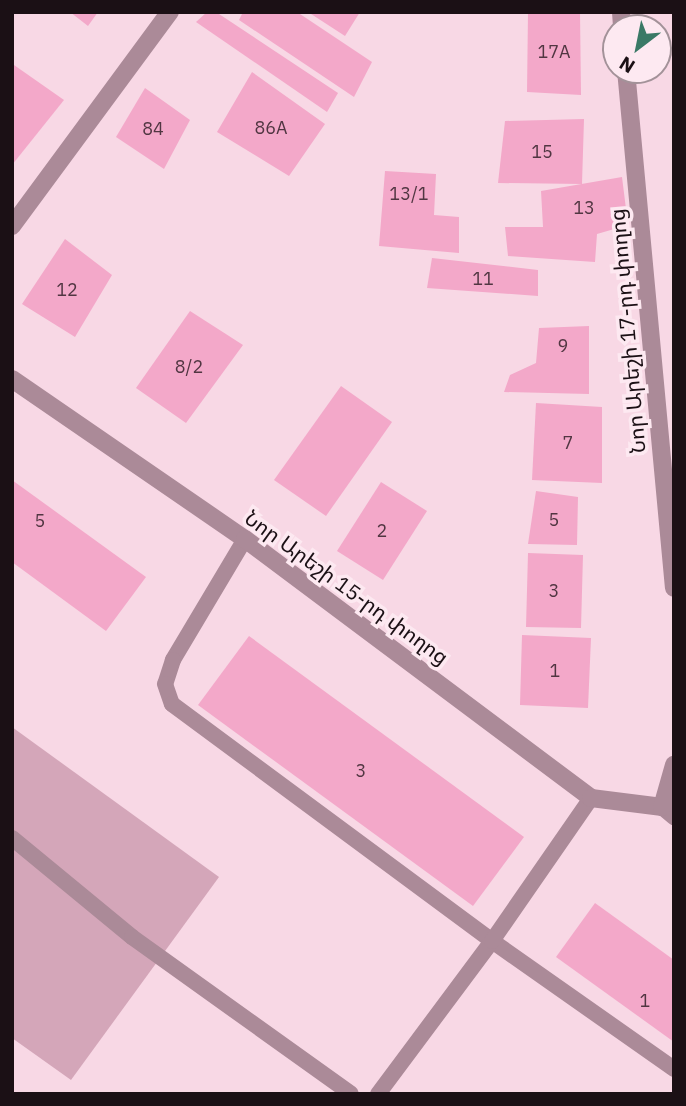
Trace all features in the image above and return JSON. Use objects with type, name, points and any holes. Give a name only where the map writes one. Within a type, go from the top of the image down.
[{"type":"street","points":[[12,226],[170,12]]},
{"type":"street","name":"Նոր Արեշի 17-րդ փողոց","points":[[627,84],[674,588]]},
{"type":"street","name":"Նոր Արեշի 15-րդ փողոց","points":[[12,379],[245,539],[591,798],[668,812]]},
{"type":"street","points":[[668,812],[674,765]]},
{"type":"lane","points":[[245,539],[173,660],[165,684],[173,704],[492,941],[674,1069]]},
{"type":"lane","points":[[378,1094],[492,941],[591,798]]},
{"type":"lane","points":[[12,838],[132,937],[351,1094]]},
{"type":"shaded area","points":[[12,727],[219,877],[71,1080],[12,1038]]},
{"type":"building","points":[[70,12],[98,12],[88,26]]},
{"type":"building","points":[[207,12],[216,12],[338,93],[327,112],[196,22]]},
{"type":"building","points":[[243,12],[297,12],[372,62],[354,97],[239,20]]},
{"type":"building","points":[[308,12],[360,12],[345,36]]},
{"type":"building","points":[[528,12],[580,12],[581,95],[527,92]]},
{"type":"building","points":[[14,65],[64,100],[12,165],[12,67]]},
{"type":"building","points":[[252,72],[325,124],[289,176],[217,132]]},
{"type":"building","points":[[145,88],[190,120],[164,169],[116,137]]},
{"type":"building","points":[[584,119],[582,184],[498,183],[505,121]]},
{"type":"building","points":[[385,171],[436,174],[434,215],[459,217],[459,253],[379,246]]},
{"type":"building","points":[[622,177],[628,225],[597,234],[595,262],[508,256],[505,227],[543,227],[541,191]]},
{"type":"building","points":[[65,239],[112,275],[75,337],[22,304]]},
{"type":"building","points":[[432,258],[538,270],[538,296],[427,288]]},
{"type":"building","points":[[190,311],[243,345],[186,423],[136,388]]},
{"type":"building","points":[[589,326],[589,394],[504,392],[510,375],[536,363],[539,328]]},
{"type":"building","points":[[341,386],[392,422],[326,516],[274,480]]},
{"type":"building","points":[[536,403],[602,407],[602,483],[532,480]]},
{"type":"building","points":[[12,480],[146,577],[106,631],[12,562]]},
{"type":"building","points":[[381,482],[427,511],[383,580],[337,551]]},
{"type":"building","points":[[536,491],[578,497],[577,545],[528,544]]},
{"type":"building","points":[[528,553],[583,555],[581,628],[526,627]]},
{"type":"building","points":[[522,635],[591,638],[588,708],[520,705]]},
{"type":"building","points":[[249,636],[524,837],[473,906],[198,705]]},
{"type":"building","points":[[595,903],[674,960],[674,1042],[556,957]]}]
